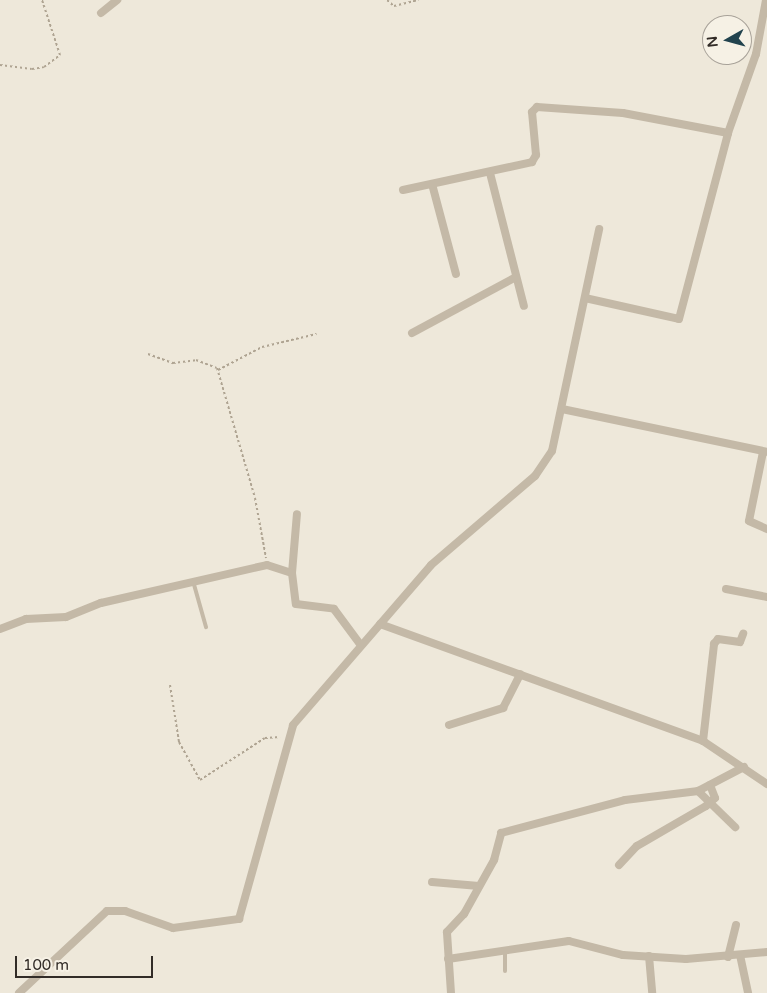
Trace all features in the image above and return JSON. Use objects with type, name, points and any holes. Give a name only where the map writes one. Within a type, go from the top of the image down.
[{"type":"street","points":[[101,13],[117,0]]},
{"type":"street","points":[[585,298],[679,319],[728,133],[756,54],[766,0]]},
{"type":"street","points":[[403,190],[490,173],[532,162],[536,155],[532,112],[537,107],[623,113],[728,133]]},
{"type":"street","points":[[490,173],[514,278],[524,306]]},
{"type":"street","points":[[432,184],[456,274]]},
{"type":"street","points":[[18,993],[107,911],[126,911],[173,928],[239,919],[288,738],[304,711],[360,644],[380,624],[431,565],[535,476],[552,451],[599,229]]},
{"type":"street","points":[[412,333],[514,278]]},
{"type":"street","points":[[562,408],[765,452],[749,521],[767,528]]},
{"type":"street","points":[[297,514],[292,574],[294,602],[334,609],[360,644]]},
{"type":"street","points":[[0,628],[26,619],[66,617],[101,603],[193,580],[267,565],[292,574]]},
{"type":"street","points":[[726,589],[767,597]]},
{"type":"street","points":[[380,624],[703,741],[767,784]]},
{"type":"street","points":[[703,741],[714,644],[718,639],[740,642],[742,634]]},
{"type":"street","points":[[449,725],[503,708],[520,674]]},
{"type":"street","points":[[451,993],[447,932],[479,886],[504,832],[625,800],[698,791],[744,767]]},
{"type":"street","points":[[619,864],[638,846],[711,802],[715,798],[710,785]]},
{"type":"street","points":[[698,791],[734,827]]},
{"type":"street","points":[[432,882],[479,886]]},
{"type":"street","points":[[728,957],[736,925]]},
{"type":"street","points":[[448,959],[569,941],[623,955],[728,957],[767,952]]},
{"type":"street","points":[[740,955],[748,993]]},
{"type":"street","points":[[649,956],[652,993]]},
{"type":"lane","points":[[193,580],[206,627]]},
{"type":"lane","points":[[505,952],[505,972]]},
{"type":"path","points":[[0,65],[32,69],[44,67],[60,55],[42,0]]},
{"type":"path","points":[[388,0],[394,6],[418,0]]},
{"type":"path","points":[[218,370],[262,347],[316,334]]},
{"type":"path","points":[[148,354],[173,363],[196,360],[218,370],[255,498],[267,565]]},
{"type":"path","points":[[170,685],[179,742],[200,780],[265,738],[288,738]]}]
